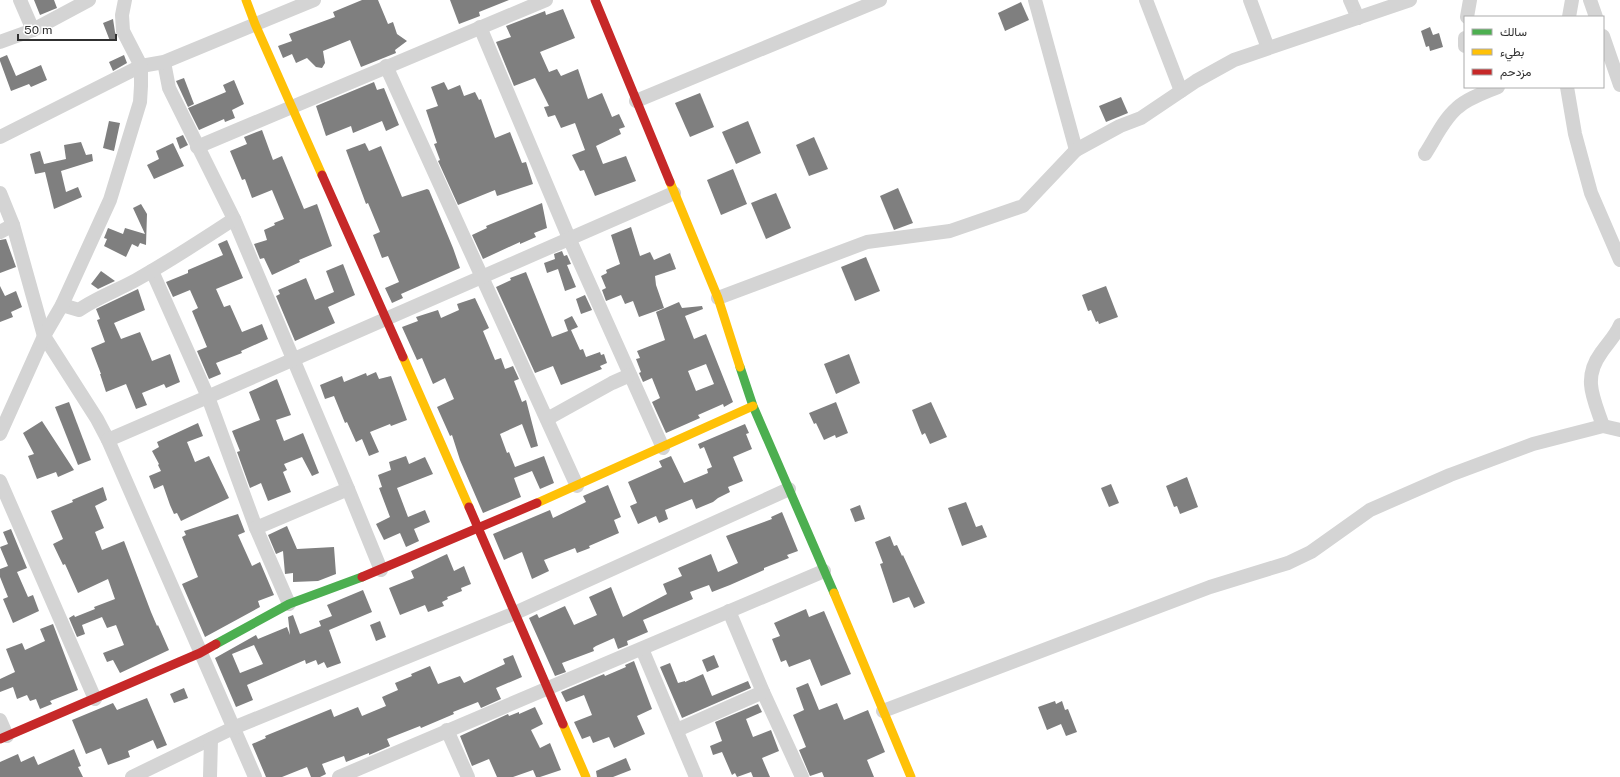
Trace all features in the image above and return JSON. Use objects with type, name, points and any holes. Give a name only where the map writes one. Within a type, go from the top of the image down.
[{"type":"street","points":[[20,0],[33,30]]},
{"type":"street","points":[[0,42],[33,30],[89,0]]},
{"type":"street","points":[[0,434],[4,410],[62,305],[110,200],[140,102],[142,86],[141,66],[123,31],[122,15],[125,0]]},
{"type":"street","points":[[246,0],[255,24],[386,318],[586,777]]},
{"type":"street","points":[[0,137],[141,66],[164,62],[314,0]]},
{"type":"street","points":[[197,147],[386,66],[546,0]]},
{"type":"street","points":[[595,0],[718,298],[753,406],[911,777]]},
{"type":"street","points":[[636,101],[880,0]]},
{"type":"street","points":[[1035,0],[1076,150]]},
{"type":"street","points":[[1146,0],[1181,91]]},
{"type":"street","points":[[1250,0],[1268,48]]},
{"type":"street","points":[[1350,0],[1358,18]]},
{"type":"street","points":[[718,298],[867,242],[950,231],[1023,206],[1076,150],[1120,126],[1141,118],[1196,81],[1234,60],[1410,0]]},
{"type":"street","points":[[1467,16],[1470,0]]},
{"type":"street","points":[[1569,16],[1572,0]]},
{"type":"street","points":[[1590,0],[1596,16]]},
{"type":"street","points":[[480,27],[569,238],[663,448]]},
{"type":"street","points":[[1604,39],[1620,85]]},
{"type":"street","points":[[164,62],[169,88],[234,219],[381,570]]},
{"type":"street","points":[[386,66],[577,486]]},
{"type":"street","points":[[1425,154],[1450,115],[1469,93],[1493,88]]},
{"type":"street","points":[[1566,88],[1575,134],[1591,193],[1620,260]]},
{"type":"street","points":[[0,193],[13,226],[44,336],[97,419],[108,440],[255,777]]},
{"type":"street","points":[[108,440],[674,193]]},
{"type":"street","points":[[62,305],[79,310],[152,271],[234,219]]},
{"type":"street","points":[[0,232],[13,226]]},
{"type":"street","points":[[152,271],[208,397],[256,528],[289,604]]},
{"type":"street","points":[[1603,426],[1592,392],[1590,379],[1592,365],[1620,325]]},
{"type":"street","points":[[547,419],[612,383],[630,375]]},
{"type":"street","points":[[0,720],[4,738],[200,653],[289,604],[381,570],[577,486],[753,406]]},
{"type":"street","points":[[883,711],[1210,587],[1288,563],[1311,552],[1370,510],[1450,475],[1532,444],[1603,426],[1620,430]]},
{"type":"street","points":[[0,481],[95,699]]},
{"type":"street","points":[[256,528],[348,489]]},
{"type":"street","points":[[132,777],[233,728],[515,613],[789,489]]},
{"type":"street","points":[[338,777],[367,771],[447,730],[824,571]]},
{"type":"street","points":[[729,611],[763,692],[802,777]]},
{"type":"street","points":[[642,649],[696,777]]},
{"type":"street","points":[[677,730],[763,692]]},
{"type":"street","points":[[447,730],[468,777]]},
{"type":"street","points":[[210,777],[211,739]]},
{"type":"building","points":[[34,0],[54,0],[57,8],[40,15]]},
{"type":"building","points":[[362,0],[378,0],[388,24],[393,22],[397,34],[407,41],[395,50],[396,53],[361,67],[350,40],[323,51],[325,63],[322,68],[316,67],[307,58],[296,63],[292,54],[283,58],[278,46],[292,41],[289,34],[335,17],[333,12]]},
{"type":"building","points":[[450,0],[509,0],[479,12],[480,16],[459,24]]},
{"type":"building","points":[[1021,2],[1029,20],[1005,31],[998,13]]},
{"type":"building","points":[[563,9],[575,38],[540,52],[549,72],[557,69],[561,76],[578,69],[588,99],[602,93],[612,117],[619,114],[625,127],[619,129],[621,134],[596,146],[603,164],[626,156],[636,181],[595,196],[584,170],[580,171],[572,155],[585,150],[575,123],[561,128],[555,115],[548,117],[544,107],[549,106],[535,78],[514,86],[496,42],[511,37],[506,26],[545,11],[546,15]]},
{"type":"building","points":[[113,19],[117,38],[110,41],[103,23]]},
{"type":"building","points":[[1430,27],[1433,35],[1439,33],[1443,47],[1430,51],[1429,46],[1426,47],[1421,31]]},
{"type":"building","points":[[7,55],[16,76],[41,65],[47,80],[31,87],[29,84],[11,91],[0,61],[0,58]]},
{"type":"building","points":[[124,55],[127,63],[113,71],[109,62]]},
{"type":"building","points":[[184,78],[194,104],[188,107],[176,81]]},
{"type":"building","points":[[234,80],[244,104],[232,110],[235,118],[225,122],[224,119],[199,130],[188,108],[226,92],[223,85]]},
{"type":"building","points":[[374,82],[377,90],[384,88],[399,125],[386,131],[382,121],[353,133],[351,126],[326,136],[316,106]]},
{"type":"building","points":[[444,82],[448,90],[460,85],[464,96],[475,92],[479,100],[481,99],[495,138],[510,132],[522,163],[526,162],[533,184],[497,196],[495,190],[458,205],[438,161],[440,160],[434,144],[437,143],[426,110],[438,106],[431,87]]},
{"type":"building","points":[[700,93],[714,127],[690,137],[675,103]]},
{"type":"building","points":[[1121,97],[1128,113],[1106,122],[1099,106]]},
{"type":"building","points":[[109,121],[120,123],[114,151],[103,148]]},
{"type":"building","points":[[748,121],[761,153],[736,164],[722,132]]},
{"type":"building","points":[[262,130],[273,160],[282,156],[304,209],[317,204],[332,246],[299,260],[300,262],[272,275],[264,258],[260,259],[254,244],[267,240],[264,230],[275,225],[274,223],[284,219],[272,190],[252,198],[245,179],[242,180],[230,151],[247,144],[244,137]]},
{"type":"building","points":[[183,135],[188,145],[180,149],[176,138]]},
{"type":"building","points":[[814,137],[828,169],[809,176],[796,145]]},
{"type":"building","points":[[81,142],[86,155],[92,154],[93,161],[61,171],[66,192],[78,187],[82,197],[54,209],[45,172],[35,174],[30,154],[40,151],[44,164],[66,159],[64,145]]},
{"type":"building","points":[[173,143],[184,166],[154,179],[147,165],[159,159],[156,151]]},
{"type":"building","points":[[365,143],[369,151],[381,146],[402,197],[427,189],[429,190],[460,268],[401,294],[403,298],[392,303],[385,288],[399,282],[388,256],[382,258],[373,235],[380,232],[368,203],[366,204],[346,150]]},
{"type":"building","points":[[733,169],[747,204],[721,215],[707,180]]},
{"type":"building","points":[[898,188],[913,223],[894,230],[880,196]]},
{"type":"building","points":[[776,193],[791,228],[766,239],[751,203]]},
{"type":"building","points":[[542,203],[547,228],[534,233],[536,237],[520,244],[520,242],[483,259],[472,235],[487,228],[486,226]]},
{"type":"building","points":[[141,204],[147,214],[146,245],[140,243],[138,247],[132,244],[126,257],[104,246],[107,239],[104,238],[108,228],[123,234],[125,228],[145,234],[133,208]]},
{"type":"building","points":[[631,227],[640,256],[650,252],[654,260],[670,253],[676,269],[655,276],[656,285],[664,308],[639,317],[633,301],[625,304],[621,295],[606,301],[602,290],[606,288],[601,276],[607,273],[606,270],[620,264],[611,235]]},
{"type":"building","points":[[6,239],[16,267],[0,273],[0,240]]},
{"type":"building","points":[[227,240],[243,278],[216,289],[224,307],[230,305],[242,332],[262,324],[268,339],[241,351],[242,353],[216,363],[221,374],[209,379],[197,351],[207,347],[192,311],[198,308],[190,290],[173,297],[166,282],[188,273],[188,270],[223,255],[218,244]]},
{"type":"building","points":[[562,251],[564,256],[567,255],[571,264],[567,265],[576,287],[565,291],[558,269],[547,273],[544,263],[555,259],[554,254]]},
{"type":"building","points":[[866,257],[880,291],[855,301],[841,267]]},
{"type":"building","points":[[343,264],[355,295],[328,307],[335,323],[295,341],[276,296],[280,294],[278,290],[306,278],[315,300],[334,292],[326,271]]},
{"type":"building","points":[[101,271],[115,281],[98,289],[91,284]]},
{"type":"building","points":[[526,272],[552,337],[568,331],[564,320],[572,316],[578,327],[571,330],[580,350],[583,349],[586,357],[600,352],[601,355],[604,354],[607,363],[600,366],[602,369],[561,385],[553,366],[535,373],[496,287],[511,280],[510,278]]},
{"type":"building","points":[[0,286],[5,296],[16,291],[22,307],[11,312],[13,317],[0,322]]},
{"type":"building","points":[[1106,286],[1118,317],[1099,324],[1098,321],[1096,322],[1091,310],[1088,311],[1082,295]]},
{"type":"building","points":[[138,289],[145,310],[114,323],[121,339],[140,332],[152,361],[170,354],[180,382],[166,388],[164,384],[142,393],[147,405],[136,409],[126,384],[106,392],[91,348],[105,342],[97,320],[100,319],[96,309]]},
{"type":"building","points":[[585,295],[592,310],[581,314],[576,299]]},
{"type":"building","points":[[475,298],[489,328],[483,331],[495,360],[501,358],[505,369],[513,366],[519,379],[514,381],[522,402],[526,400],[538,446],[531,448],[522,424],[500,434],[507,453],[509,452],[515,467],[544,456],[554,483],[540,489],[532,471],[514,478],[521,497],[483,513],[460,460],[452,435],[450,436],[437,407],[454,399],[445,378],[433,384],[422,358],[417,360],[402,327],[418,321],[416,317],[438,310],[441,318],[459,310],[457,304]]},
{"type":"building","points":[[679,302],[682,308],[702,306],[703,309],[685,316],[694,339],[706,334],[733,402],[724,407],[723,404],[698,415],[700,418],[666,433],[652,402],[660,398],[652,378],[643,382],[639,373],[641,372],[636,359],[640,358],[637,351],[665,340],[656,312]],"holes":[[[706,364],[714,384],[696,391],[688,371]]]},
{"type":"building","points":[[849,354],[860,383],[836,394],[824,364]]},
{"type":"building","points":[[376,372],[379,379],[391,376],[407,420],[391,426],[390,424],[370,432],[379,452],[369,456],[362,439],[356,442],[347,422],[345,423],[334,396],[325,399],[320,385],[342,376],[344,382],[366,373],[367,376]]},
{"type":"building","points":[[277,379],[291,415],[276,420],[284,441],[303,433],[319,473],[312,476],[302,457],[284,464],[287,470],[283,472],[291,492],[268,501],[261,483],[250,488],[237,452],[240,451],[232,431],[260,420],[249,392]]},
{"type":"building","points":[[69,402],[91,460],[78,465],[55,407]]},
{"type":"building","points":[[836,402],[848,433],[836,438],[835,435],[824,440],[816,423],[814,424],[809,413]]},
{"type":"building","points":[[931,402],[947,437],[930,444],[925,433],[922,435],[912,410]]},
{"type":"building","points":[[42,421],[74,470],[58,477],[56,472],[37,479],[28,456],[34,454],[23,433]]},
{"type":"building","points":[[198,423],[203,436],[187,442],[195,462],[209,456],[229,498],[181,521],[177,513],[174,514],[163,485],[154,489],[149,476],[161,471],[152,451],[159,447],[157,442]]},
{"type":"building","points":[[745,424],[749,433],[746,434],[752,449],[733,457],[743,481],[728,487],[730,492],[713,502],[696,509],[692,499],[665,510],[668,519],[659,523],[656,516],[638,524],[630,506],[637,503],[628,482],[662,467],[659,461],[671,456],[684,483],[708,473],[707,469],[712,467],[704,447],[700,449],[698,444]]},
{"type":"building","points":[[406,456],[409,464],[425,457],[433,474],[397,488],[408,517],[425,510],[430,522],[414,529],[419,541],[406,547],[400,533],[384,540],[376,524],[390,517],[379,488],[382,487],[378,475],[391,470],[389,462]]},
{"type":"building","points":[[1187,477],[1198,507],[1180,514],[1177,506],[1174,507],[1166,486]]},
{"type":"building","points":[[1111,484],[1119,503],[1109,507],[1101,488]]},
{"type":"building","points":[[608,485],[621,517],[614,520],[619,533],[577,553],[575,548],[544,560],[549,571],[532,579],[522,552],[504,560],[493,534],[550,510],[553,518],[586,502],[583,496]]},
{"type":"building","points":[[103,487],[107,500],[95,506],[104,528],[95,532],[102,550],[124,541],[151,612],[169,650],[120,673],[113,660],[107,662],[103,653],[124,645],[116,625],[107,628],[102,617],[82,625],[85,634],[77,637],[69,618],[95,609],[94,607],[115,599],[108,579],[78,593],[65,564],[63,565],[53,544],[63,539],[51,511]]},
{"type":"building","points":[[966,502],[976,527],[982,525],[987,537],[962,546],[948,508]]},
{"type":"building","points":[[860,505],[865,519],[855,522],[850,509]]},
{"type":"building","points":[[782,512],[798,551],[787,555],[789,558],[712,592],[709,585],[690,592],[693,599],[643,620],[648,632],[627,641],[628,645],[618,649],[614,638],[596,646],[593,648],[594,651],[562,663],[566,672],[555,676],[529,618],[537,614],[539,618],[565,606],[574,625],[597,615],[589,597],[611,587],[623,617],[667,594],[663,584],[682,576],[678,568],[711,554],[718,572],[738,563],[726,536],[772,519],[771,517]]},
{"type":"building","points":[[238,514],[245,532],[238,535],[252,566],[260,562],[274,595],[258,601],[260,607],[205,637],[182,584],[198,577],[182,537],[186,535],[184,531]]},
{"type":"building","points":[[287,526],[297,549],[334,547],[336,574],[318,581],[293,582],[293,573],[285,574],[283,551],[276,554],[268,535]]},
{"type":"building","points":[[11,529],[27,568],[17,572],[28,597],[33,595],[39,611],[13,623],[3,599],[8,597],[0,577],[0,569],[8,566],[0,547],[8,544],[3,532]]},
{"type":"building","points":[[890,536],[894,546],[897,545],[902,556],[903,555],[925,603],[914,608],[909,597],[893,603],[880,564],[883,563],[875,542]]},
{"type":"building","points":[[447,554],[454,571],[464,566],[471,584],[461,588],[462,591],[447,597],[448,599],[442,602],[444,606],[428,612],[425,605],[400,615],[389,588],[414,578],[411,571]]},
{"type":"building","points":[[363,590],[372,612],[329,630],[341,663],[327,668],[324,662],[318,665],[316,660],[306,664],[305,660],[247,685],[253,700],[236,707],[215,658],[256,635],[258,639],[287,627],[290,635],[288,617],[293,615],[300,634],[321,626],[319,621],[332,616],[327,605]],"holes":[[[254,645],[263,664],[240,673],[232,654]]]},
{"type":"building","points":[[806,609],[809,617],[824,611],[851,674],[821,686],[810,659],[789,667],[786,660],[781,662],[772,639],[780,636],[774,623]]},
{"type":"building","points":[[380,621],[386,637],[376,641],[370,625]]},
{"type":"building","points":[[53,624],[78,690],[50,701],[52,704],[40,709],[36,699],[30,701],[27,695],[17,699],[13,687],[0,692],[0,679],[15,672],[6,649],[22,643],[25,650],[45,641],[40,629]]},
{"type":"building","points":[[513,655],[522,677],[496,688],[501,699],[481,708],[478,702],[453,712],[454,714],[421,728],[420,726],[387,739],[390,746],[369,755],[369,753],[346,762],[344,756],[322,764],[326,774],[320,777],[311,777],[307,767],[282,777],[266,777],[252,744],[266,738],[265,736],[331,709],[334,717],[358,707],[362,716],[386,706],[382,697],[398,690],[395,683],[430,666],[438,684],[460,676],[464,683],[505,664],[503,659]]},
{"type":"building","points":[[714,655],[719,667],[707,672],[702,660]]},
{"type":"building","points":[[634,661],[652,709],[637,716],[645,734],[614,748],[609,737],[593,743],[590,736],[582,739],[574,722],[592,715],[584,695],[566,702],[561,692],[604,674],[605,676],[626,667],[625,665]]},
{"type":"building","points":[[670,663],[678,683],[685,682],[703,674],[712,696],[748,681],[751,688],[682,718],[660,667]]},
{"type":"building","points":[[808,683],[819,710],[837,703],[844,720],[868,710],[885,752],[867,760],[874,777],[824,777],[822,772],[810,776],[799,750],[806,747],[793,715],[804,710],[796,688]]},
{"type":"building","points":[[184,688],[188,698],[174,703],[170,694]]},
{"type":"building","points":[[147,698],[167,745],[157,749],[153,740],[128,751],[130,757],[108,765],[101,748],[86,754],[72,720],[113,703],[117,710]]},
{"type":"building","points":[[1055,701],[1056,704],[1062,701],[1065,710],[1068,709],[1077,732],[1066,736],[1061,724],[1047,730],[1038,707]]},
{"type":"building","points":[[758,704],[762,712],[746,719],[753,737],[771,730],[779,751],[762,758],[770,777],[753,777],[751,772],[737,777],[735,773],[732,775],[722,752],[713,755],[710,746],[722,741],[715,722]]},
{"type":"building","points":[[535,707],[543,724],[531,730],[540,748],[550,743],[561,770],[540,777],[536,777],[533,770],[513,777],[497,777],[489,759],[472,766],[460,736],[508,714],[509,716],[519,712],[519,714]]},
{"type":"building","points":[[74,749],[81,766],[78,767],[83,777],[0,777],[0,762],[18,754],[21,762],[34,756],[38,765]]},
{"type":"building","points":[[626,758],[631,770],[613,777],[597,777],[596,771]]},
{"type":"traffic: fast","points":[[740,367],[753,406],[834,593]]},
{"type":"traffic: fast","points":[[216,644],[289,604],[362,577]]},
{"type":"traffic: slow","points":[[246,0],[255,24],[322,175]]},
{"type":"traffic: slow","points":[[670,182],[718,298],[740,367]]},
{"type":"traffic: slow","points":[[403,357],[469,507]]},
{"type":"traffic: slow","points":[[537,503],[753,406]]},
{"type":"traffic: slow","points":[[834,593],[911,777]]},
{"type":"traffic: slow","points":[[563,724],[586,777]]},
{"type":"traffic: jam","points":[[595,0],[670,182]]},
{"type":"traffic: jam","points":[[322,175],[403,357]]},
{"type":"traffic: jam","points":[[362,577],[537,503]]},
{"type":"traffic: jam","points":[[469,507],[563,724]]},
{"type":"traffic: jam","points":[[0,739],[200,653],[216,644]]}]
